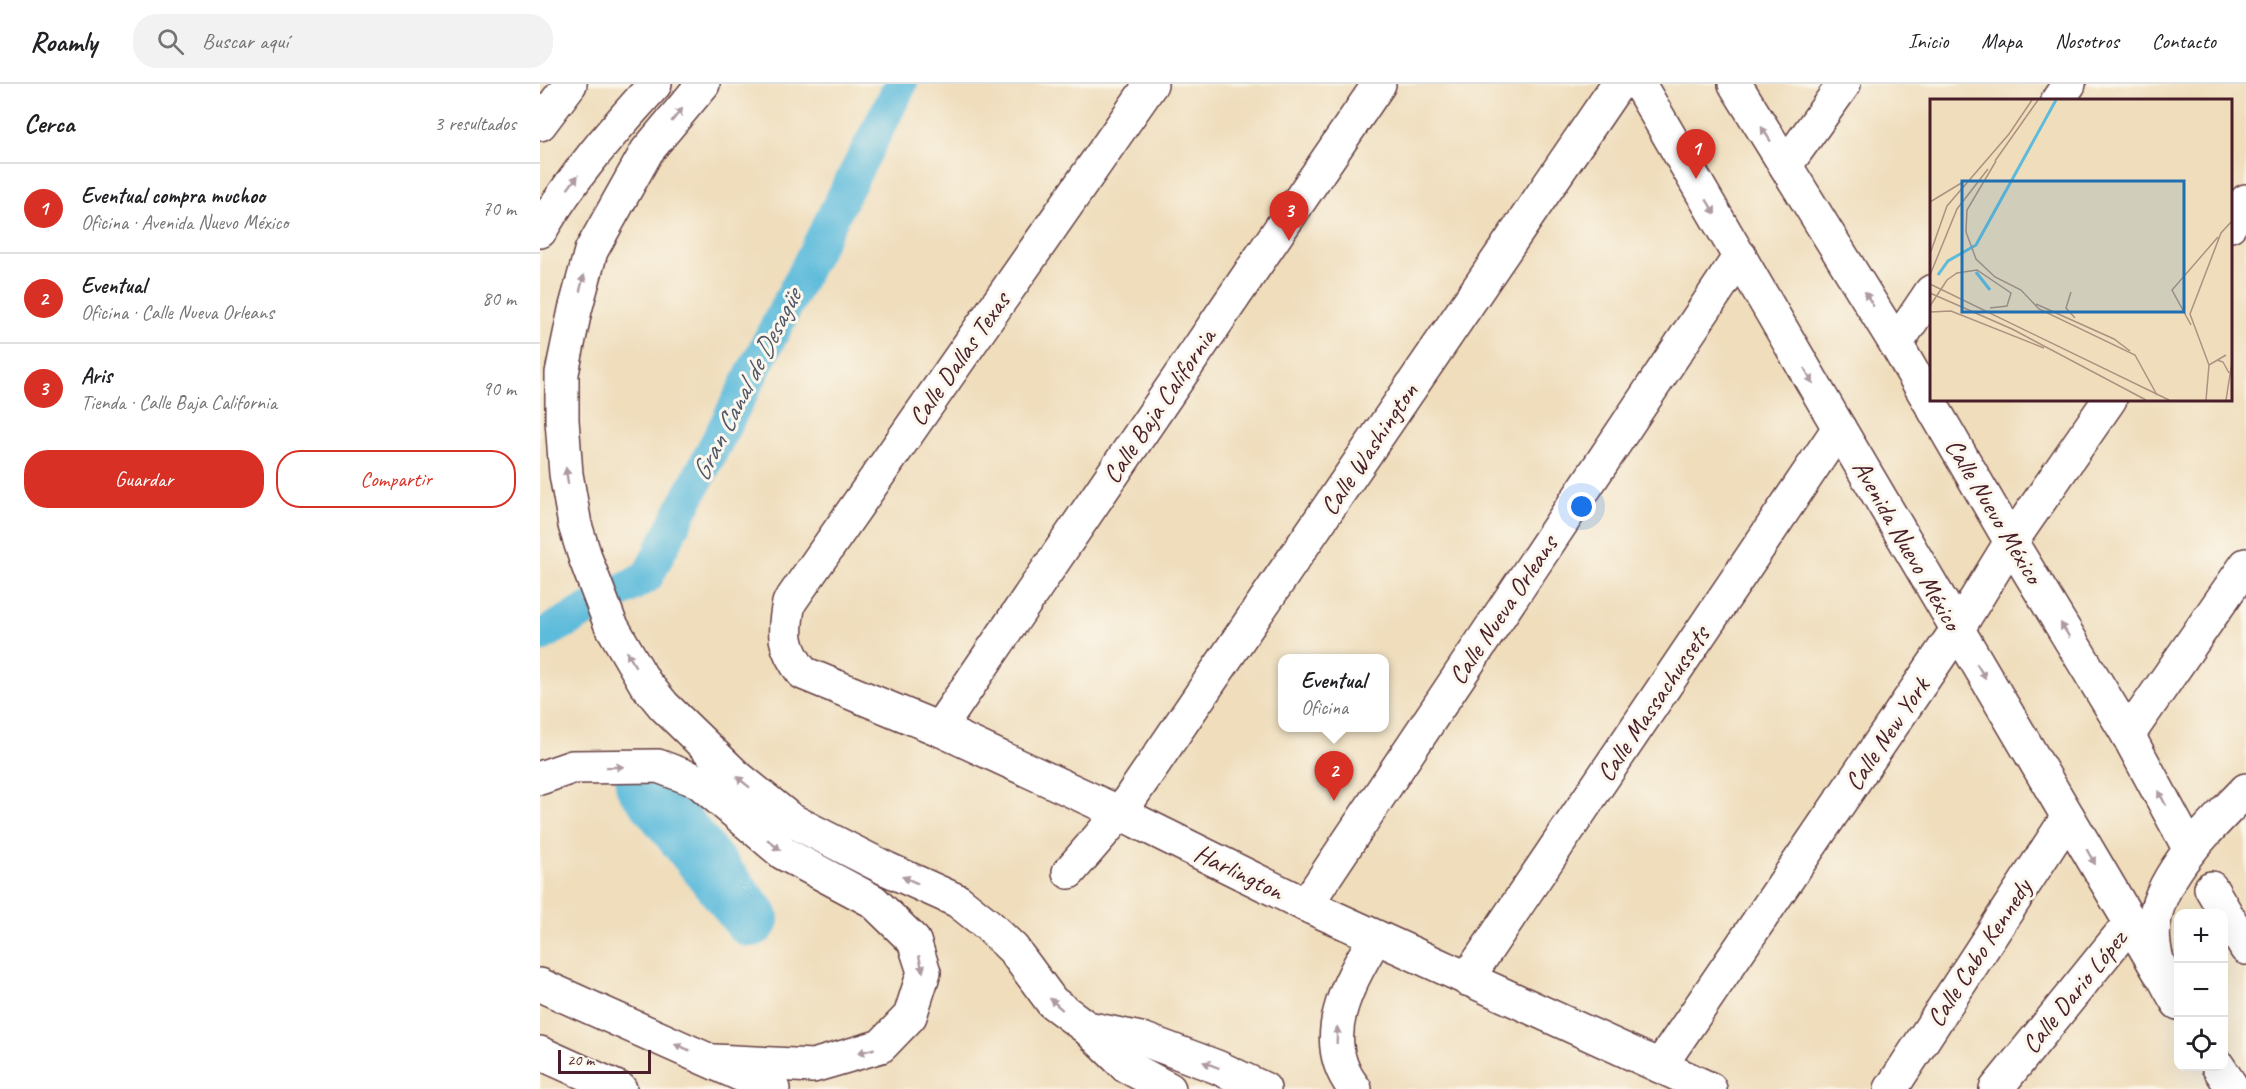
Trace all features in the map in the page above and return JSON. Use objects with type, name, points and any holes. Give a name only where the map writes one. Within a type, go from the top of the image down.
[{"type":"main road","points":[[540,96],[557,84]]},
{"type":"main road","points":[[540,124],[570,84]]},
{"type":"main road","points":[[540,231],[553,208],[604,140],[655,84]]},
{"type":"main road","points":[[703,84],[647,152],[591,251],[575,310],[562,373],[562,420],[566,474],[575,525],[610,623],[645,683],[664,706],[735,775],[791,820],[887,870],[958,901],[988,925],[1013,950],[1052,1002],[1087,1028],[1126,1066],[1169,1089]]},
{"type":"main road","name":"Calle Dallas Texas","points":[[785,640],[785,622],[789,603],[1151,84]]},
{"type":"main road","name":"Calle Baja California","points":[[939,729],[1378,84]]},
{"type":"main road","name":"Calle Washington","points":[[1069,872],[1120,813],[1618,84]]},
{"type":"main road","name":"Avenida Nuevo México","points":[[1639,84],[1957,630],[2171,991]]},
{"type":"main road","name":"Calle Nuevo México","points":[[1735,84],[1896,344],[2011,542],[2128,735],[2190,850]]},
{"type":"main road","points":[[1786,165],[1844,84]]},
{"type":"main road","points":[[2059,99],[2069,84]]},
{"type":"main road","points":[[2231,222],[2246,201]]},
{"type":"main road","name":"Calle Nueva Orleans","points":[[1306,905],[1740,256]]},
{"type":"main road","points":[[1896,344],[1930,293]]},
{"type":"main road","name":"Calle New York","points":[[1660,1066],[1957,630],[2011,542],[2109,400]]},
{"type":"main road","name":"Calle Massachussets","points":[[1467,979],[1839,428]]},
{"type":"main road","points":[[2128,735],[2246,565]]},
{"type":"main road","name":"Harlington","points":[[785,640],[791,658],[803,673],[939,729],[1120,813],[1306,905],[1710,1089]]},
{"type":"main road","points":[[540,778],[572,767],[658,766],[698,781],[783,853],[873,901],[914,941],[924,972],[910,1016],[881,1046],[813,1066],[714,1061]]},
{"type":"main road","name":"Calle Dario López","points":[[2171,991],[2154,944],[2154,922],[2163,892],[2190,850],[2246,790]]},
{"type":"main road","name":"Calle Cabo Kennedy","points":[[1891,1089],[2068,817]]},
{"type":"main road","points":[[2211,888],[2246,948]]},
{"type":"main road","name":"Calle Dario López","points":[[1996,1089],[2130,923]]},
{"type":"main road","points":[[1355,1089],[1340,1063],[1336,1035],[1353,975],[1377,937]]},
{"type":"main road","points":[[540,985],[773,1089]]},
{"type":"main road","points":[[1087,1028],[1145,1040],[1217,1067],[1264,1089]]},
{"type":"main road","points":[[540,1053],[620,1089]]},
{"type":"main road","points":[[2221,1071],[2233,1089]]},
{"type":"waterway","name":"Gran Canal de Desagüe","points":[[540,636],[647,577],[901,84]]},
{"type":"waterway","points":[[643,783],[751,919]]},
{"type":"place","name":"Eventual compra muchoo","points":[[1696,179]]},
{"type":"place","name":"Aris","points":[[1289,241]]},
{"type":"place","name":"Eventual","points":[[1334,801]]}]
